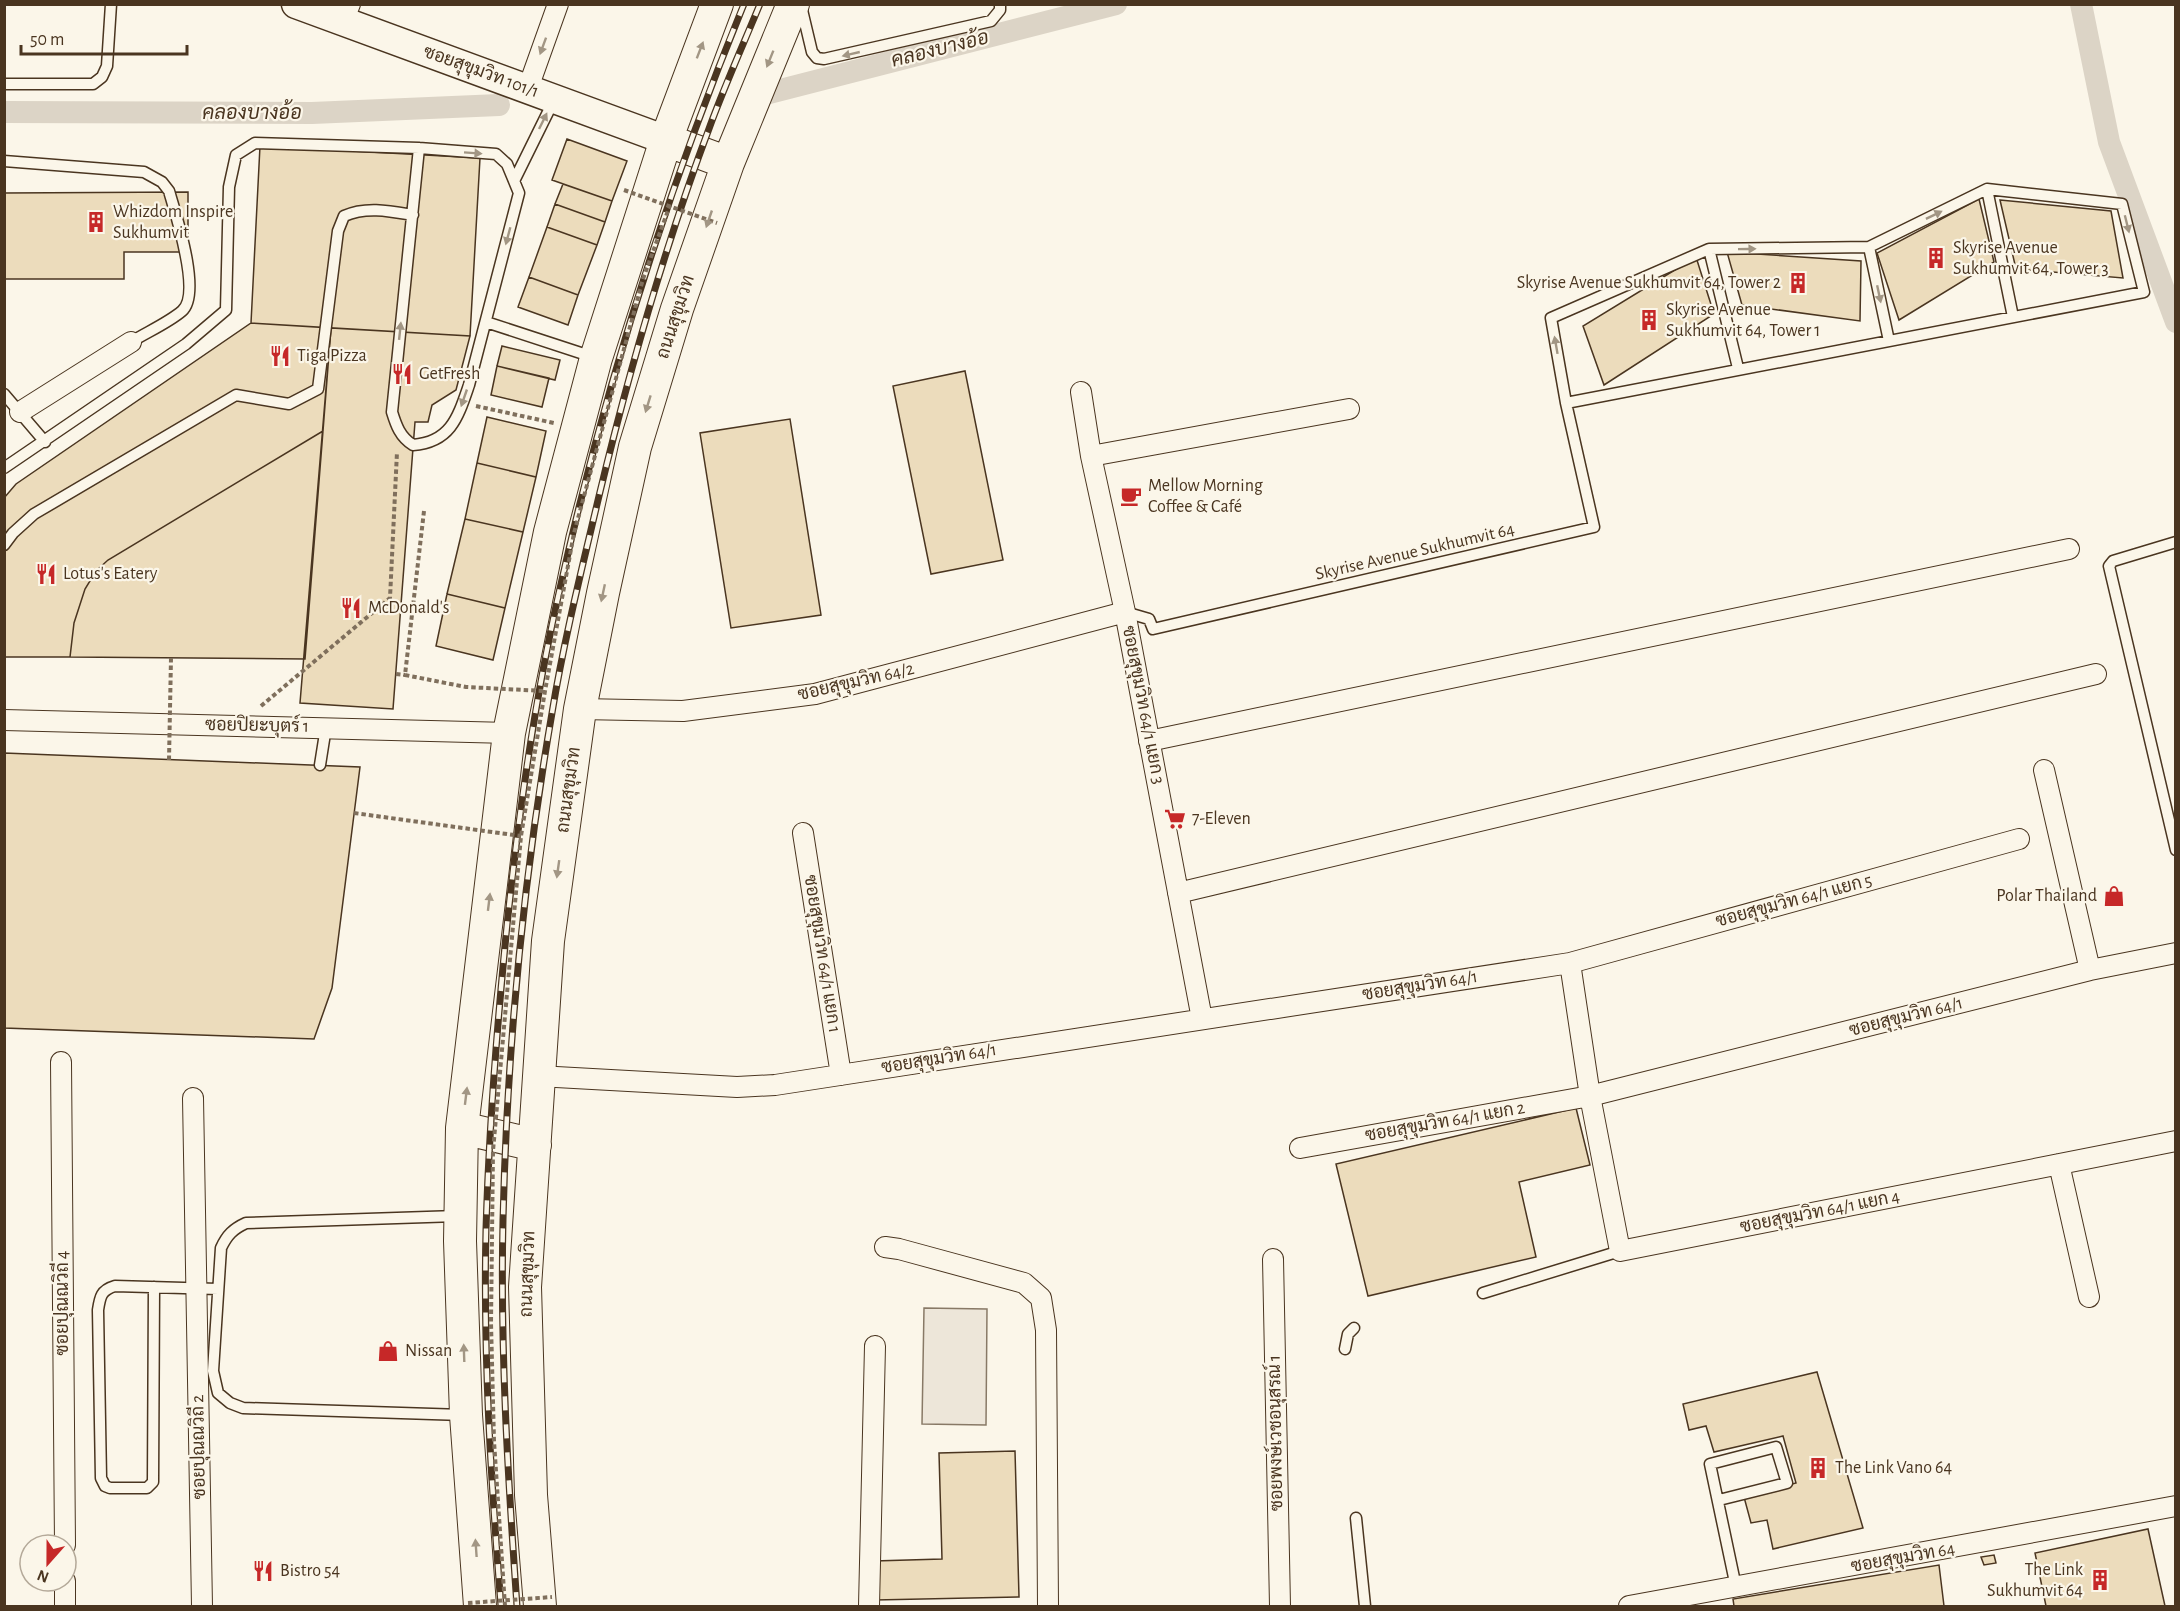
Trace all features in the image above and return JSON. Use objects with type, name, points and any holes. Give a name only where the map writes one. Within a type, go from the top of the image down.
[{"type":"main road","points":[[484,1603],[466,1415],[460,1216],[462,1128],[509,733],[550,532],[596,358],[666,140],[717,4]]},
{"type":"main road","name":"ถนนสุขุมวิท","points":[[546,1602],[531,1495],[525,1287],[548,941],[580,709],[635,447],[677,309],[728,163],[793,4]]},
{"type":"main road","points":[[666,140],[728,163]]},
{"type":"main road","points":[[462,1128],[535,1145]]},
{"type":"street","name":"ซอยสุขุมวิท 101/1","points":[[296,4],[346,13],[554,99],[666,140]]},
{"type":"street","points":[[528,88],[558,4]]},
{"type":"street","points":[[20,412],[131,342]]},
{"type":"street","name":"ซอยสุขุมวิท 64/1 แยก 3","points":[[1081,392],[1091,456],[1125,612],[1203,1019]]},
{"type":"street","points":[[1091,456],[1349,409]]},
{"type":"street","points":[[1149,741],[2069,549]]},
{"type":"street","name":"ซอยสุขุมวิท 64/2","points":[[580,709],[683,711],[815,694],[1125,612]]},
{"type":"street","points":[[1178,893],[2096,674]]},
{"type":"street","name":"ซอยปิยะบุตร์ 1","points":[[4,720],[509,733]]},
{"type":"street","points":[[2044,770],[2090,970]]},
{"type":"street","name":"ซอยสุขุมวิท 64/1 แยก 1","points":[[802,833],[841,1075]]},
{"type":"street","name":"ซอยสุขุมวิท 64/1 แยก 5","points":[[1570,963],[2019,839]]},
{"type":"street","name":"ซอยสุขุมวิท 64/1","points":[[1590,1096],[2090,970],[2175,953]]},
{"type":"street","points":[[1570,963],[1590,1096],[1620,1251]]},
{"type":"street","name":"ซอยสุขุมวิท 64/1","points":[[538,1076],[737,1087],[775,1085],[1570,963]]},
{"type":"street","name":"ซอยปุณณวิถี 4","points":[[61,1062],[65,1533]]},
{"type":"street","name":"ซอยสุขุมวิท 64/1 แยก 2","points":[[1300,1148],[1590,1096]]},
{"type":"street","name":"ซอยปุณณวิถี 2","points":[[193,1098],[202,1606]]},
{"type":"street","name":"ซอยสุขุมวิท 64/1 แยก 4","points":[[1620,1251],[2175,1141]]},
{"type":"street","points":[[2059,1164],[2089,1297]]},
{"type":"street","points":[[885,1247],[1024,1283],[1041,1298],[1046,1330],[1048,1606]]},
{"type":"street","name":"ซอยพงษ์เวชอนุสรณ์ 1","points":[[1273,1259],[1280,1606]]},
{"type":"street","points":[[869,1606],[875,1346]]},
{"type":"street","name":"ซอยสุขุมวิท 64","points":[[1629,1606],[2175,1506]]},
{"type":"lane","points":[[4,84],[93,84],[102,77],[106,66],[111,4]]},
{"type":"lane","points":[[804,4],[802,10],[813,52],[816,58],[824,59],[991,21],[1000,10],[1000,4]]},
{"type":"lane","points":[[515,179],[554,99]]},
{"type":"lane","points":[[4,468],[186,344],[226,310],[230,187],[236,155],[255,143],[419,148],[496,154],[507,164],[519,193],[463,403],[459,414],[447,432],[435,441],[413,445],[406,441],[398,430],[392,412],[419,148]]},
{"type":"lane","points":[[4,161],[144,172],[162,182],[169,192],[173,205],[191,280],[190,298],[184,310],[131,342]]},
{"type":"lane","points":[[1987,189],[2013,317]]},
{"type":"lane","points":[[1987,189],[2122,204],[2144,292],[1566,402],[1551,318],[1709,249],[1869,247],[1987,189]]},
{"type":"lane","points":[[4,545],[13,533],[34,514],[236,395],[289,404],[318,389],[338,231],[344,216],[355,210],[383,210],[413,214]]},
{"type":"lane","points":[[1869,247],[1888,341]]},
{"type":"lane","points":[[1709,249],[1738,368]]},
{"type":"lane","points":[[486,322],[596,358]]},
{"type":"lane","points":[[4,394],[45,442]]},
{"type":"lane","name":"Skyrise Avenue Sukhumvit 64","points":[[1125,612],[1149,619],[1154,629],[1594,527],[1566,402]]},
{"type":"lane","points":[[2175,542],[2113,561],[2109,566],[2175,850]]},
{"type":"lane","points":[[320,765],[326,727]]},
{"type":"lane","points":[[460,1216],[246,1223],[234,1229],[226,1236],[221,1248],[213,1371],[218,1393],[230,1403],[243,1408],[466,1415]]},
{"type":"lane","points":[[1483,1293],[1620,1251]]},
{"type":"lane","points":[[154,1287],[153,1482],[147,1488],[110,1488],[105,1486],[101,1478],[98,1310],[100,1295],[106,1289],[115,1286],[196,1288],[218,1289]]},
{"type":"lane","points":[[1345,1349],[1348,1334],[1354,1328]]},
{"type":"lane","points":[[1719,1500],[1787,1483],[1776,1447],[1710,1464],[1736,1587]]},
{"type":"lane","points":[[1356,1518],[1365,1606]]},
{"type":"path","points":[[624,190],[717,223]]},
{"type":"path","points":[[484,1603],[494,1441],[491,1334],[493,1151],[521,836],[544,691],[574,533],[643,279],[670,206]]},
{"type":"path","points":[[463,403],[578,429]]},
{"type":"path","points":[[237,725],[304,672],[390,598],[398,430]]},
{"type":"path","points":[[405,675],[424,511]]},
{"type":"path","points":[[169,760],[171,658]]},
{"type":"path","points":[[396,675],[466,687],[544,691]]},
{"type":"path","points":[[354,813],[521,836]]},
{"type":"path","points":[[484,1603],[546,1602]]},
{"type":"path","points":[[484,1603],[505,1606]]},
{"type":"shaded area","points":[[924,1308],[987,1309],[986,1425],[922,1424]]},
{"type":"building","points":[[567,139],[627,161],[612,201],[552,180]]},
{"type":"building","points":[[260,146],[480,158],[470,336],[251,323]]},
{"type":"building","points":[[563,184],[612,201],[605,222],[555,204]]},
{"type":"building","name":"Whizdom Inspire Sukhumvit","points":[[188,192],[188,252],[124,252],[124,279],[4,279],[4,193]]},
{"type":"building","name":"Skyrise Avenue Sukhumvit 64, Tower 3","points":[[1979,199],[1994,262],[1899,320],[1877,253]]},
{"type":"building","points":[[2000,200],[2111,211],[2123,278],[2016,269]]},
{"type":"building","points":[[555,204],[605,222],[597,245],[547,227]]},
{"type":"building","points":[[547,227],[597,245],[578,295],[529,277]]},
{"type":"building","name":"Skyrise Avenue Sukhumvit 64, Tower 2","points":[[1727,252],[1861,261],[1860,321],[1742,305]]},
{"type":"building","name":"Skyrise Avenue Sukhumvit 64, Tower 1","points":[[1696,257],[1714,314],[1604,385],[1583,326]]},
{"type":"building","points":[[529,277],[578,295],[568,325],[518,307]]},
{"type":"building","points":[[251,323],[331,328],[323,431],[108,560],[96,571],[85,589],[74,623],[70,657],[4,657],[4,498],[16,484]]},
{"type":"building","points":[[331,328],[470,336],[456,390],[432,405],[428,422],[415,422],[393,709],[300,703]]},
{"type":"building","points":[[502,346],[560,360],[555,380],[497,366]]},
{"type":"building","points":[[497,366],[549,378],[542,407],[491,395]]},
{"type":"building","points":[[965,371],[1003,560],[931,574],[893,386]]},
{"type":"building","points":[[487,417],[546,431],[536,477],[477,463]]},
{"type":"building","points":[[790,419],[821,615],[731,628],[700,433]]},
{"type":"building","points":[[323,431],[305,659],[70,657],[74,623],[85,589],[96,571],[108,560]]},
{"type":"building","points":[[477,463],[536,477],[523,532],[465,519]]},
{"type":"building","points":[[465,519],[523,532],[505,608],[447,594]]},
{"type":"building","points":[[447,594],[505,608],[493,660],[436,646]]},
{"type":"building","points":[[4,753],[360,767],[332,988],[314,1039],[4,1028]]},
{"type":"building","points":[[1576,1108],[1590,1165],[1519,1182],[1536,1257],[1368,1296],[1336,1164]]},
{"type":"building","name":"The Link Vano 64","points":[[1817,1372],[1863,1528],[1773,1549],[1767,1520],[1751,1523],[1744,1497],[1796,1483],[1783,1436],[1714,1452],[1706,1426],[1689,1430],[1683,1404]]},
{"type":"building","points":[[1015,1451],[1019,1597],[875,1600],[874,1561],[942,1559],[939,1453]]},
{"type":"building","name":"The Link Sukhumvit 64","points":[[2148,1529],[2165,1606],[2046,1606],[2035,1553]]},
{"type":"building","points":[[1994,1555],[1996,1563],[1984,1565],[1981,1557]]},
{"type":"building","points":[[1939,1565],[1944,1606],[1734,1606],[1733,1599]]},
{"type":"waterway","name":"คลองบางอ้อ","points":[[765,94],[1116,4]]},
{"type":"waterway","points":[[2081,4],[2109,142],[2176,322]]},
{"type":"waterway","name":"คลองบางอ้อ","points":[[4,112],[312,113],[499,105]]},
{"type":"railway","points":[[501,1606],[489,1418],[486,1229],[491,1115],[500,1001],[512,882],[529,754],[543,668],[597,436],[664,218],[744,4]]},
{"type":"railway","points":[[517,1606],[504,1365],[503,1220],[508,1093],[518,966],[542,776],[574,604],[635,356],[694,171],[722,95],[760,4]]},
{"type":"place","name":"Whizdom Inspire Sukhumvit","points":[[96,222]]},
{"type":"place","name":"Skyrise Avenue Sukhumvit 64, Tower 3","points":[[1936,258]]},
{"type":"place","name":"Skyrise Avenue Sukhumvit 64, Tower 2","points":[[1798,283]]},
{"type":"place","name":"Skyrise Avenue Sukhumvit 64, Tower 1","points":[[1649,320]]},
{"type":"place","name":"Tiga Pizza","points":[[280,356]]},
{"type":"place","name":"GetFresh","points":[[402,374]]},
{"type":"place","name":"Mellow Morning Coffee & Café","points":[[1131,496]]},
{"type":"place","name":"Lotus's Eatery","points":[[46,574]]},
{"type":"place","name":"McDonald's","points":[[351,608]]},
{"type":"place","name":"7-Eleven","points":[[1175,819]]},
{"type":"place","name":"Polar Thailand","points":[[2114,896]]},
{"type":"place","name":"Nissan","points":[[388,1351]]},
{"type":"place","name":"The Link Vano 64","points":[[1818,1468]]},
{"type":"place","name":"Bistro 54","points":[[263,1571]]},
{"type":"place","name":"The Link Sukhumvit 64","points":[[2100,1580]]}]
